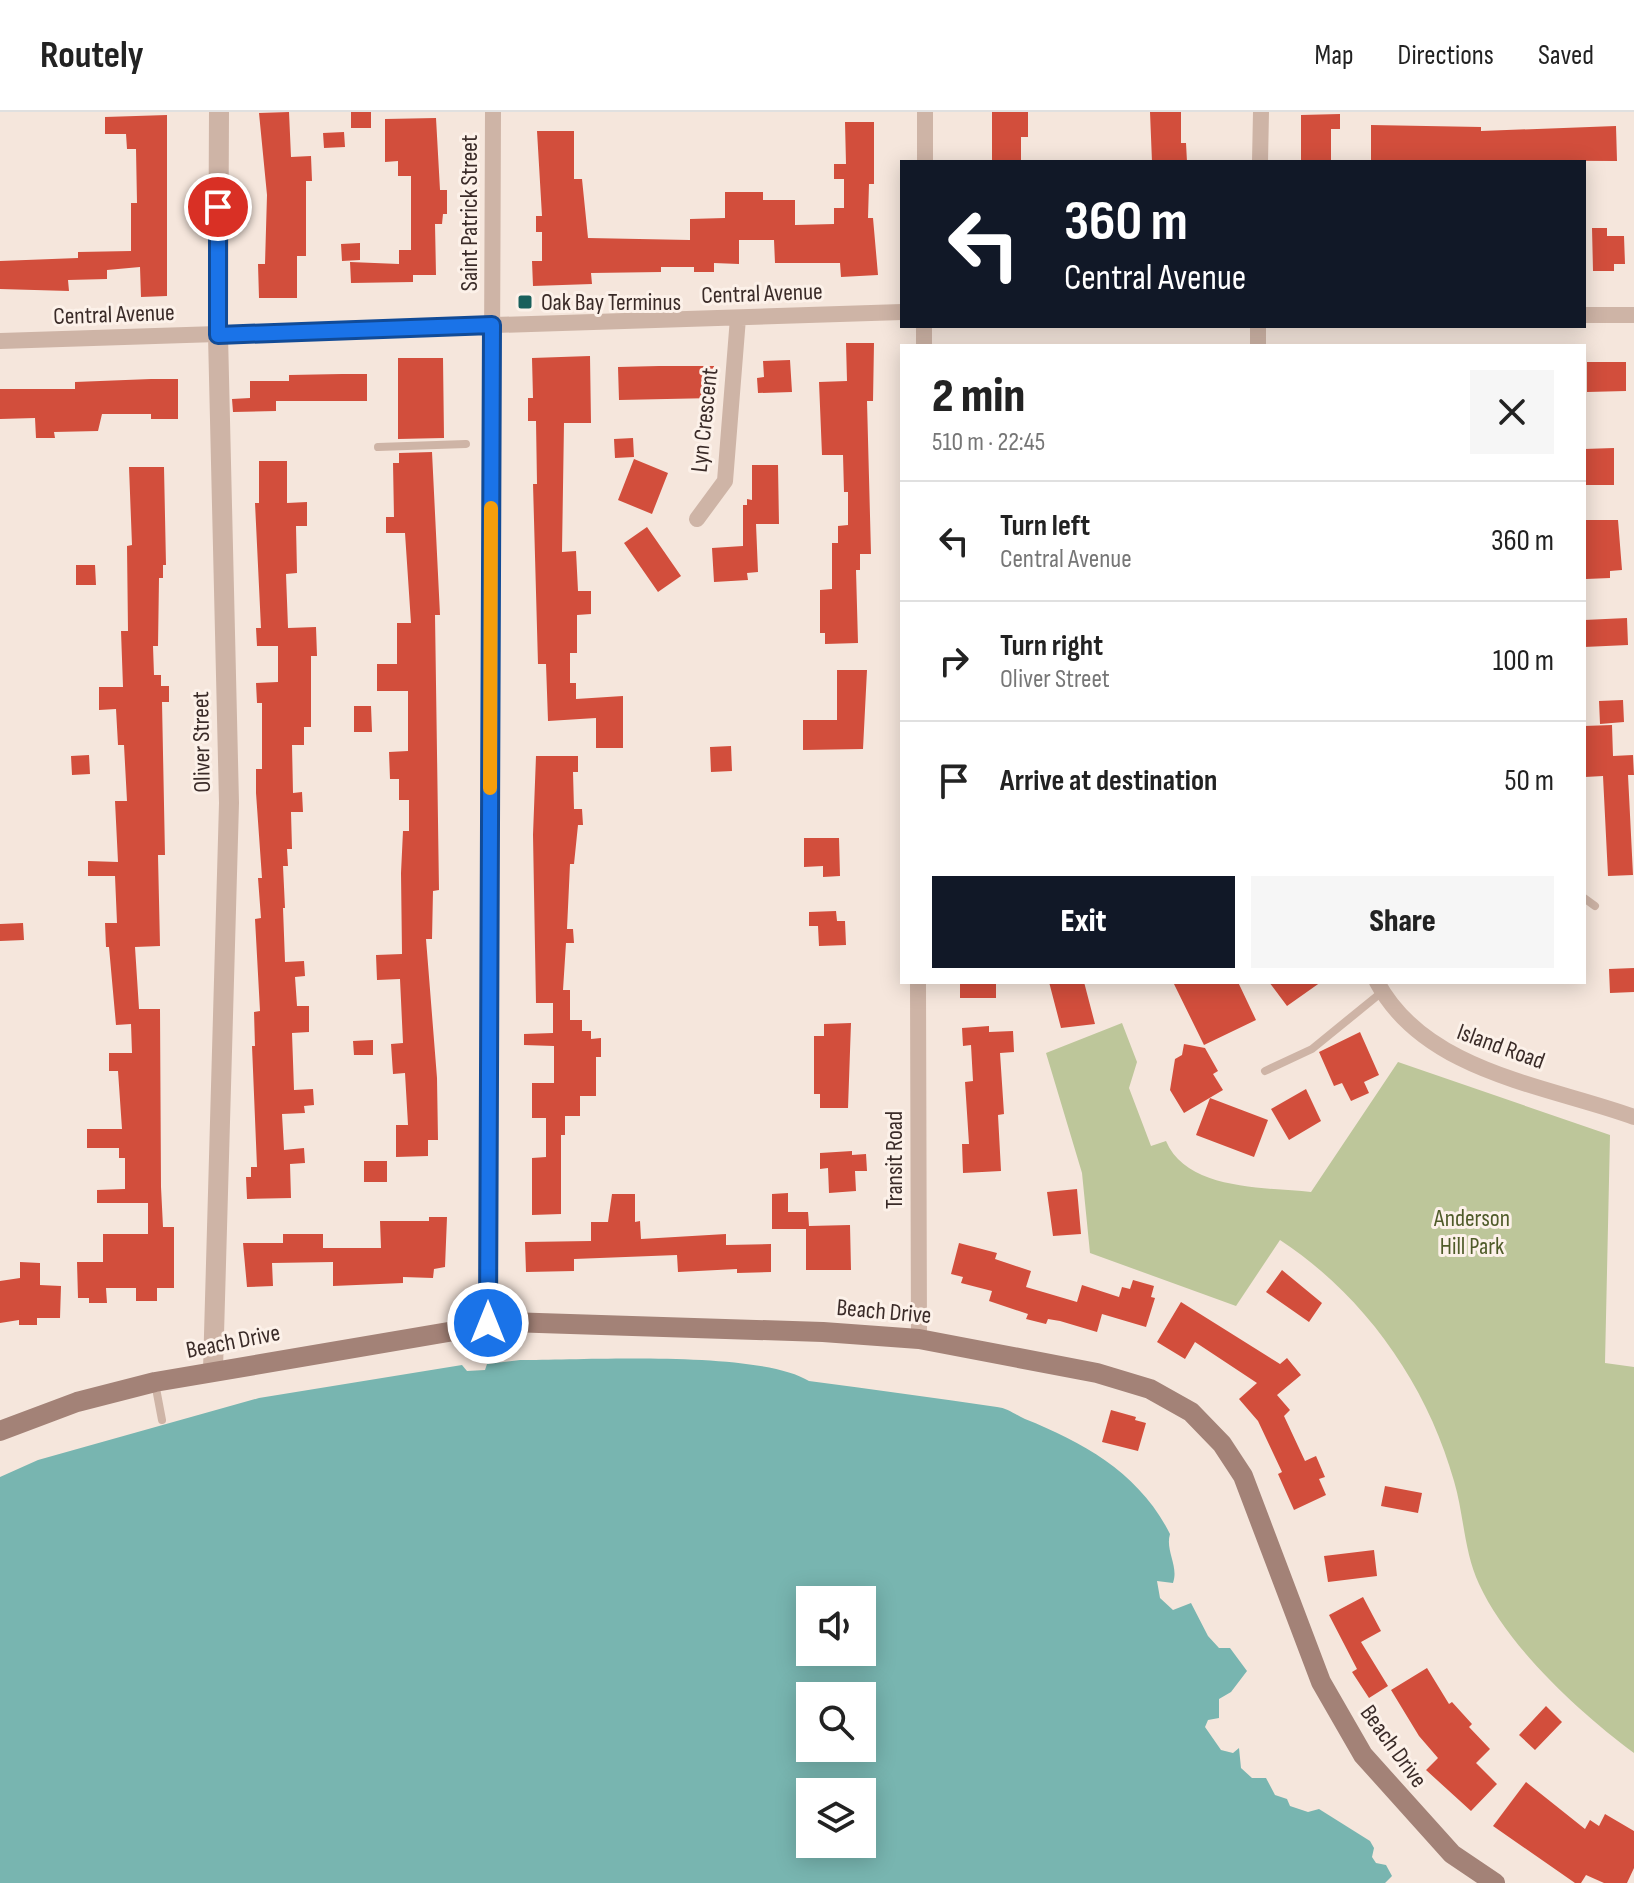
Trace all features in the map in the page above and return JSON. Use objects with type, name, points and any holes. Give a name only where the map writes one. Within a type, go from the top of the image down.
[{"type":"main road","name":"Beach Drive","points":[[0,1431],[77,1402],[155,1382],[488,1323],[823,1332],[919,1339],[1097,1373],[1150,1389],[1191,1412],[1222,1444],[1243,1476],[1321,1682],[1363,1755],[1452,1854],[1495,1883]]},
{"type":"street","name":"Oliver Street","points":[[213,1370],[229,803],[218,335],[219,112]]},
{"type":"street","name":"Saint Patrick Street","points":[[488,1323],[493,112]]},
{"type":"street","points":[[925,112],[925,160]]},
{"type":"street","points":[[1260,160],[1261,112]]},
{"type":"street","name":"Central Avenue","points":[[0,341],[900,312]]},
{"type":"street","points":[[1586,315],[1634,315]]},
{"type":"street","name":"Lyn Crescent","points":[[697,519],[725,481],[738,318]]},
{"type":"street","name":"Transit Road","points":[[918,984],[919,1339]]},
{"type":"street","name":"Island Road","points":[[1380,987],[1417,1033],[1437,1048],[1480,1066],[1634,1117]]},
{"type":"lane","points":[[378,447],[466,444]]},
{"type":"lane","points":[[1586,899],[1595,906]]},
{"type":"lane","points":[[1265,1071],[1312,1049],[1380,987]]},
{"type":"lane","points":[[155,1382],[162,1420]]},
{"type":"green space","name":"Anderson Hill Park","points":[[1122,1023],[1137,1062],[1129,1088],[1151,1146],[1166,1141],[1176,1157],[1191,1169],[1230,1183],[1311,1192],[1398,1062],[1610,1135],[1605,1363],[1634,1367],[1634,1753],[1547,1677],[1492,1608],[1474,1572],[1454,1481],[1427,1410],[1388,1345],[1339,1287],[1280,1240],[1236,1306],[1090,1253],[1082,1173],[1046,1053]]},
{"type":"water","points":[[627,1358],[752,1365],[785,1371],[809,1381],[1001,1408],[1089,1450],[1109,1463],[1143,1494],[1170,1534],[1174,1577],[1173,1583],[1157,1581],[1160,1598],[1173,1610],[1191,1603],[1208,1636],[1219,1648],[1230,1648],[1247,1671],[1231,1692],[1219,1699],[1219,1718],[1208,1720],[1205,1727],[1221,1750],[1233,1753],[1239,1748],[1241,1768],[1252,1778],[1266,1778],[1275,1795],[1287,1799],[1290,1806],[1308,1812],[1319,1809],[1370,1841],[1374,1848],[1372,1857],[1376,1863],[1386,1865],[1392,1876],[1385,1883],[0,1883],[0,1477],[38,1460],[259,1398],[462,1365],[467,1371],[485,1370],[487,1364],[520,1360]]},
{"type":"building","points":[[289,112],[291,157],[311,156],[312,181],[306,181],[306,256],[297,256],[297,298],[259,298],[258,264],[265,264],[267,195],[259,113]]},
{"type":"building","points":[[351,112],[371,112],[371,128],[351,128]]},
{"type":"building","points":[[992,112],[1028,112],[1028,137],[1021,137],[1021,160],[992,160]]},
{"type":"building","points":[[1150,112],[1181,112],[1181,143],[1186,143],[1187,160],[1152,160]]},
{"type":"building","points":[[1340,114],[1340,129],[1331,129],[1331,160],[1301,160],[1301,115]]},
{"type":"building","points":[[167,115],[167,296],[141,297],[140,267],[107,270],[107,279],[68,280],[69,291],[0,289],[0,261],[78,258],[78,252],[131,251],[131,203],[137,203],[136,149],[127,149],[126,134],[105,134],[105,117]]},
{"type":"building","points":[[436,118],[440,190],[447,190],[447,214],[443,214],[442,224],[435,224],[436,275],[413,275],[413,282],[351,283],[350,262],[399,264],[399,250],[411,250],[411,176],[398,176],[398,161],[385,162],[385,119]]},
{"type":"building","points":[[845,122],[874,122],[874,184],[869,184],[868,218],[873,218],[878,275],[841,277],[840,263],[775,263],[774,240],[739,240],[739,264],[714,263],[714,272],[694,272],[694,267],[661,267],[661,272],[591,273],[592,284],[533,286],[532,261],[542,261],[542,232],[536,232],[536,216],[542,216],[537,131],[574,131],[574,179],[582,179],[588,238],[690,240],[690,219],[725,218],[725,192],[763,192],[763,200],[795,200],[795,225],[834,224],[834,208],[844,208],[844,179],[834,179],[834,164],[846,164]]},
{"type":"building","points":[[1371,125],[1481,127],[1481,131],[1616,126],[1617,161],[1371,160]]},
{"type":"building","points":[[344,132],[345,147],[324,148],[323,133]]},
{"type":"building","points":[[1592,228],[1607,228],[1607,236],[1624,236],[1625,264],[1614,264],[1614,271],[1593,271]]},
{"type":"building","points":[[360,243],[360,260],[342,261],[341,244]]},
{"type":"building","points":[[846,343],[874,343],[873,401],[867,401],[871,554],[860,554],[860,570],[856,570],[858,643],[825,644],[825,633],[820,633],[820,590],[832,589],[832,543],[838,543],[838,526],[848,525],[848,492],[844,492],[843,455],[822,455],[819,382],[847,381]]},
{"type":"building","points":[[590,356],[591,423],[564,423],[562,552],[576,551],[578,591],[591,591],[591,614],[577,615],[577,653],[570,653],[570,683],[576,683],[576,699],[623,696],[623,748],[596,748],[596,718],[548,721],[546,664],[538,664],[533,484],[537,484],[536,421],[528,421],[528,398],[533,398],[532,358]]},
{"type":"building","points":[[398,358],[443,358],[444,438],[398,439]]},
{"type":"building","points":[[790,360],[792,392],[758,393],[757,378],[764,377],[763,361]]},
{"type":"building","points":[[1587,362],[1626,362],[1626,391],[1587,392]]},
{"type":"building","points":[[714,366],[714,398],[619,400],[618,367]]},
{"type":"building","points":[[367,374],[367,401],[276,401],[276,411],[233,412],[232,399],[250,398],[250,381],[289,381],[289,375]]},
{"type":"building","points":[[178,379],[178,419],[151,419],[151,414],[102,414],[98,431],[54,432],[55,438],[36,438],[35,418],[0,419],[0,389],[75,389],[75,382]]},
{"type":"building","points":[[633,438],[634,457],[615,458],[614,439]]},
{"type":"building","points":[[1614,448],[1614,485],[1586,485],[1586,449]]},
{"type":"building","points":[[432,452],[440,615],[435,615],[439,890],[433,891],[432,939],[426,939],[437,1078],[438,1140],[428,1140],[428,1156],[396,1157],[396,1125],[408,1125],[405,1073],[393,1074],[391,1044],[403,1043],[400,979],[377,980],[376,955],[402,954],[401,873],[403,831],[409,831],[409,800],[399,800],[399,779],[390,779],[389,752],[408,751],[408,691],[377,691],[377,664],[397,664],[397,623],[411,623],[405,533],[386,533],[386,517],[394,517],[393,463],[399,463],[399,453]]},
{"type":"building","points":[[634,459],[668,473],[652,514],[618,500]]},
{"type":"building","points":[[259,461],[287,461],[287,503],[307,502],[307,526],[296,526],[297,573],[286,574],[288,628],[316,627],[317,656],[311,656],[311,727],[304,727],[304,745],[292,745],[293,793],[302,792],[303,812],[291,812],[292,849],[287,849],[288,866],[283,866],[283,908],[285,962],[304,961],[305,976],[295,977],[297,1006],[309,1006],[309,1032],[292,1033],[294,1090],[313,1089],[314,1105],[304,1106],[305,1113],[282,1114],[284,1150],[304,1148],[305,1163],[290,1164],[291,1198],[247,1199],[246,1177],[251,1177],[251,1167],[257,1167],[252,1046],[255,1046],[254,1012],[260,1011],[255,919],[261,918],[256,769],[262,769],[262,703],[257,703],[256,683],[278,682],[278,646],[257,646],[256,628],[261,628],[255,503],[259,503]]},
{"type":"building","points":[[752,465],[778,465],[779,524],[756,524],[758,572],[747,573],[748,580],[714,582],[712,548],[743,546],[743,505],[747,505],[747,499],[752,500]]},
{"type":"building","points":[[129,467],[164,467],[166,565],[163,565],[163,578],[159,578],[158,646],[153,646],[154,675],[161,675],[161,686],[169,686],[169,702],[162,702],[165,855],[158,855],[160,946],[135,947],[139,1009],[160,1009],[163,1227],[174,1227],[174,1288],[157,1288],[157,1301],[136,1301],[136,1288],[106,1288],[107,1303],[89,1303],[89,1298],[78,1298],[77,1262],[103,1262],[103,1234],[148,1234],[148,1203],[97,1203],[97,1190],[125,1189],[125,1158],[119,1158],[119,1148],[87,1148],[87,1129],[122,1129],[118,1071],[109,1071],[109,1053],[132,1053],[131,1024],[116,1025],[109,947],[106,947],[105,923],[117,923],[115,876],[88,876],[88,861],[118,862],[115,801],[127,801],[124,745],[118,745],[116,709],[99,710],[99,687],[123,687],[121,631],[128,631],[127,546],[132,545]]},
{"type":"building","points":[[1586,520],[1618,520],[1622,570],[1610,571],[1610,578],[1586,579]]},
{"type":"building","points":[[647,527],[681,576],[658,592],[624,543]]},
{"type":"building","points":[[76,565],[95,565],[96,585],[76,585]]},
{"type":"building","points":[[1627,618],[1628,645],[1586,647],[1586,620]]},
{"type":"building","points":[[837,670],[867,670],[863,749],[803,750],[803,720],[837,720]]},
{"type":"building","points":[[1623,700],[1624,722],[1600,724],[1599,701]]},
{"type":"building","points":[[354,706],[371,706],[372,732],[354,732]]},
{"type":"building","points":[[1612,725],[1613,756],[1633,755],[1634,775],[1628,775],[1633,875],[1608,876],[1603,776],[1586,777],[1586,726]]},
{"type":"building","points":[[731,746],[732,771],[711,772],[710,747]]},
{"type":"building","points":[[89,755],[90,774],[72,775],[71,756]]},
{"type":"building","points":[[536,756],[578,756],[578,772],[573,772],[574,809],[582,809],[583,825],[578,825],[574,864],[570,864],[567,929],[573,929],[574,943],[566,943],[563,990],[570,990],[570,1020],[582,1020],[582,1031],[591,1031],[591,1039],[601,1038],[601,1057],[596,1057],[596,1096],[580,1096],[580,1116],[565,1116],[565,1135],[561,1135],[561,1214],[532,1215],[532,1158],[546,1157],[546,1118],[532,1118],[532,1083],[554,1083],[554,1046],[524,1045],[524,1034],[553,1033],[553,1003],[536,1003],[533,835]]},
{"type":"building","points":[[804,838],[839,838],[840,876],[823,877],[823,866],[804,867]]},
{"type":"building","points":[[836,911],[837,921],[845,921],[846,945],[819,946],[818,926],[809,926],[809,912]]},
{"type":"building","points":[[23,923],[24,940],[0,941],[0,924]]},
{"type":"building","points":[[1634,968],[1634,992],[1610,993],[1609,969]]},
{"type":"building","points":[[960,984],[996,984],[996,998],[960,998]]},
{"type":"building","points":[[1050,984],[1085,984],[1095,1024],[1061,1028]]},
{"type":"building","points":[[1174,984],[1239,984],[1256,1020],[1204,1045]]},
{"type":"building","points":[[1270,984],[1318,984],[1287,1006]]},
{"type":"building","points":[[851,1023],[848,1108],[820,1108],[820,1094],[814,1094],[814,1036],[824,1036],[824,1024]]},
{"type":"building","points":[[989,1026],[989,1032],[1013,1031],[1014,1052],[1000,1053],[1004,1114],[998,1115],[1001,1171],[963,1173],[962,1144],[969,1144],[965,1082],[973,1081],[971,1045],[963,1046],[962,1028]]},
{"type":"building","points":[[1360,1032],[1379,1075],[1364,1082],[1369,1093],[1351,1101],[1342,1083],[1334,1086],[1319,1052]]},
{"type":"building","points":[[373,1040],[373,1055],[354,1055],[353,1041]]},
{"type":"building","points":[[1184,1044],[1205,1048],[1218,1071],[1213,1074],[1223,1090],[1184,1113],[1170,1090],[1175,1059],[1182,1055]]},
{"type":"building","points":[[1306,1089],[1321,1121],[1289,1140],[1271,1109]]},
{"type":"building","points":[[1210,1098],[1268,1120],[1254,1157],[1196,1135]]},
{"type":"building","points":[[852,1151],[852,1155],[866,1154],[867,1171],[855,1171],[856,1191],[829,1193],[828,1168],[820,1169],[820,1153]]},
{"type":"building","points":[[364,1161],[387,1161],[387,1182],[364,1182]]},
{"type":"building","points":[[1077,1189],[1081,1234],[1053,1236],[1047,1192]]},
{"type":"building","points":[[788,1193],[788,1212],[808,1212],[809,1226],[850,1225],[851,1270],[806,1270],[806,1229],[772,1229],[772,1194]]},
{"type":"building","points":[[612,1194],[635,1194],[635,1222],[640,1221],[641,1239],[726,1234],[726,1245],[771,1244],[771,1272],[737,1273],[737,1269],[678,1272],[677,1255],[574,1259],[574,1271],[526,1272],[525,1242],[591,1241],[591,1222],[608,1222]]},
{"type":"building","points":[[429,1217],[447,1217],[445,1267],[434,1269],[433,1278],[403,1277],[403,1283],[333,1286],[333,1262],[272,1263],[273,1286],[247,1287],[243,1243],[283,1243],[283,1234],[323,1234],[323,1248],[381,1248],[380,1221],[429,1221]]},
{"type":"building","points":[[959,1243],[997,1253],[995,1259],[1031,1271],[1026,1287],[1077,1302],[1082,1285],[1119,1297],[1122,1287],[1130,1289],[1133,1280],[1154,1286],[1151,1297],[1155,1298],[1146,1327],[1102,1314],[1097,1332],[1060,1321],[1048,1319],[1046,1324],[1026,1319],[1028,1314],[989,1301],[992,1291],[961,1283],[963,1277],[951,1274]]},
{"type":"building","points":[[20,1262],[40,1263],[40,1285],[61,1286],[60,1318],[37,1318],[37,1325],[19,1325],[19,1320],[0,1323],[0,1281],[20,1278]]},
{"type":"building","points":[[1282,1270],[1322,1303],[1309,1322],[1266,1292]]},
{"type":"building","points":[[1181,1302],[1280,1364],[1287,1358],[1301,1375],[1277,1395],[1290,1410],[1284,1416],[1305,1461],[1316,1456],[1325,1477],[1319,1479],[1326,1495],[1294,1510],[1278,1474],[1282,1472],[1258,1421],[1239,1399],[1257,1383],[1195,1342],[1185,1359],[1157,1342]]},
{"type":"building","points":[[1111,1410],[1146,1423],[1138,1451],[1102,1442]]},
{"type":"building","points":[[1385,1486],[1422,1493],[1418,1513],[1381,1506]]},
{"type":"building","points":[[1374,1550],[1377,1576],[1328,1582],[1324,1556]]},
{"type":"building","points":[[1363,1597],[1381,1631],[1361,1642],[1388,1686],[1369,1698],[1352,1672],[1357,1669],[1329,1615]]},
{"type":"building","points":[[1427,1668],[1449,1704],[1452,1702],[1472,1724],[1469,1727],[1490,1749],[1476,1763],[1497,1784],[1471,1811],[1426,1770],[1438,1758],[1419,1736],[1391,1690]]},
{"type":"building","points":[[1546,1706],[1562,1722],[1535,1750],[1519,1735]]},
{"type":"building","points":[[1526,1782],[1585,1829],[1590,1820],[1599,1826],[1605,1814],[1634,1831],[1634,1868],[1627,1883],[1604,1883],[1586,1875],[1581,1883],[1575,1883],[1493,1826]]},
{"type":"slow traffic","points":[[490,788],[491,508]]},
{"type":"place","name":"Oak Bay Terminus","points":[[525,302]]},
{"type":"route","points":[[218,207],[218,335],[492,325],[488,1323]]}]
